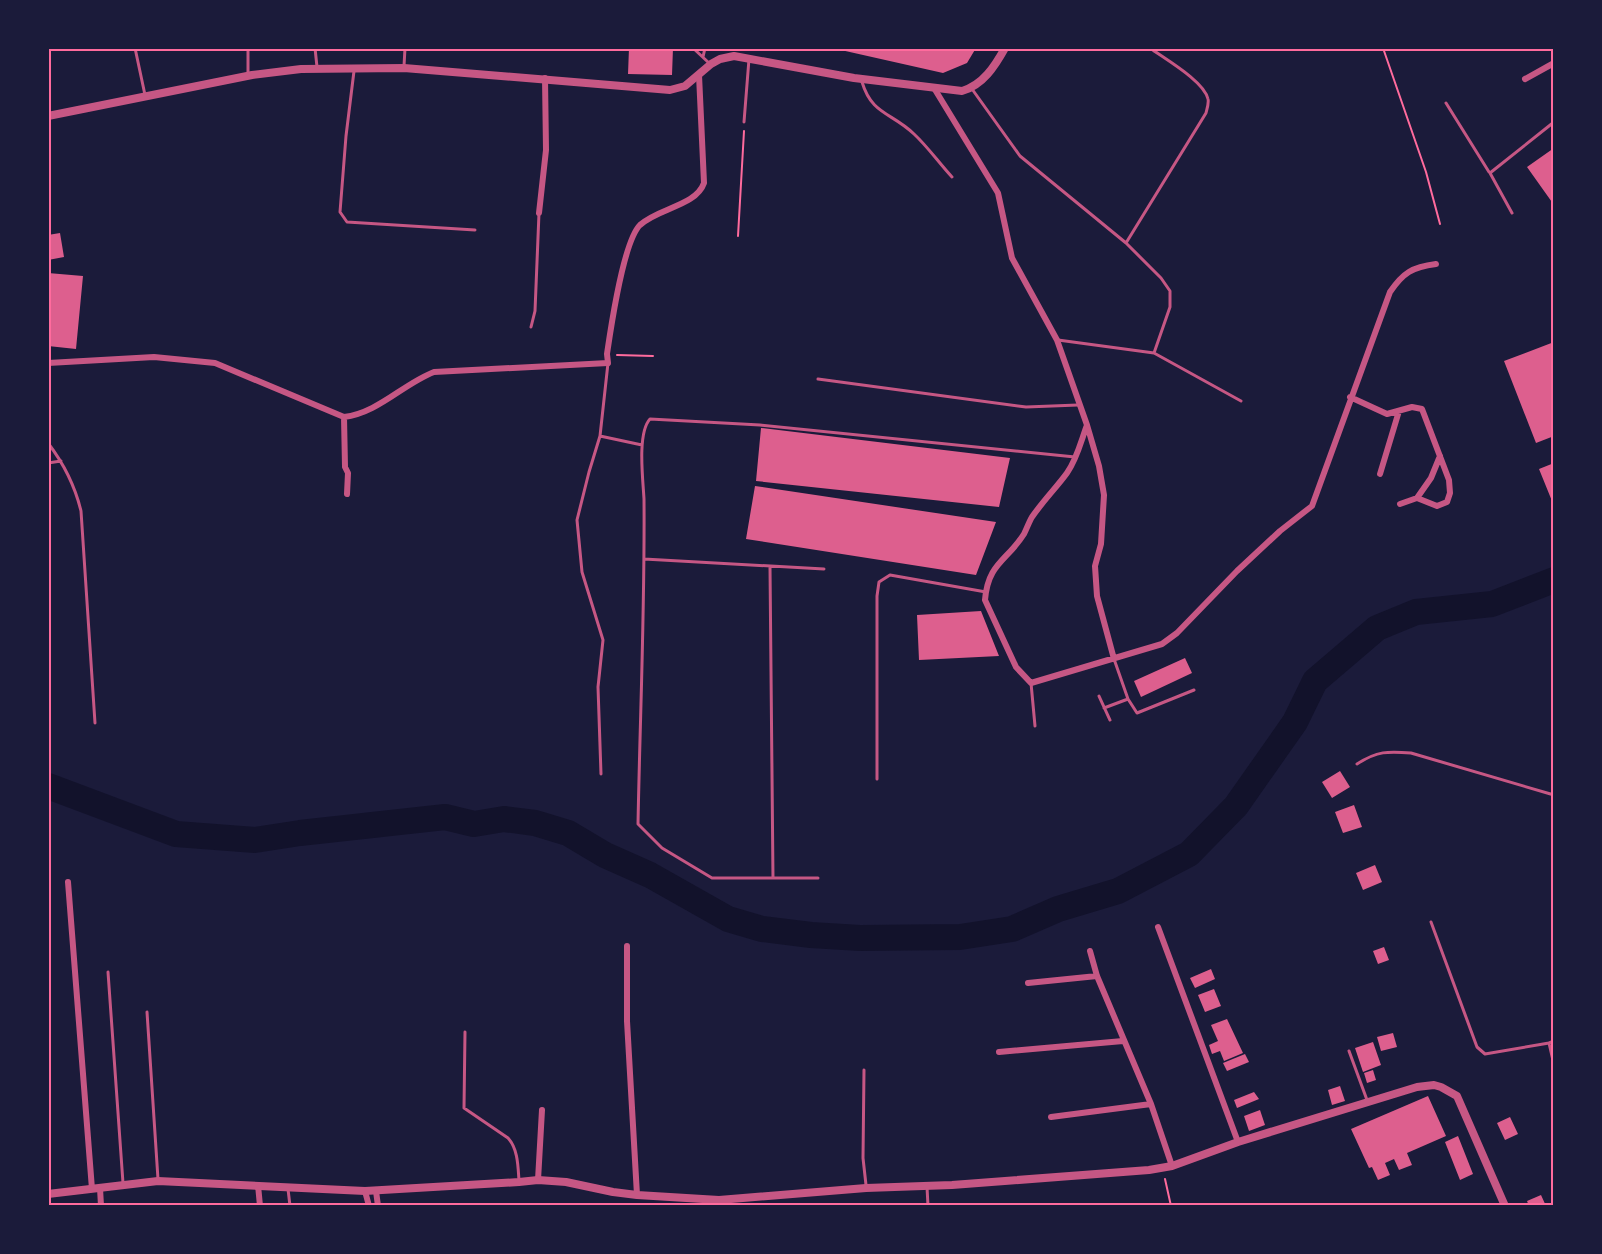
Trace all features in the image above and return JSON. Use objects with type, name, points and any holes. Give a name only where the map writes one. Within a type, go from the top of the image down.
[{"type":"street","points":[[48,116],[248,76],[318,69],[404,68],[670,90],[685,86],[720,59],[734,56],[861,78],[962,91],[972,88],[988,74],[1005,48]]},
{"type":"street","points":[[1525,79],[1554,63]]},
{"type":"street","points":[[48,363],[154,357],[215,363],[344,417],[367,412],[419,378],[434,372],[608,363],[607,354],[616,299],[631,239],[641,225],[670,207],[697,196],[704,183],[699,75]]},
{"type":"street","points":[[539,213],[546,150],[545,78]]},
{"type":"street","points":[[934,88],[998,193],[1012,258],[1057,340],[1087,425],[1099,466],[1104,495],[1101,544],[1095,566],[1097,596],[1114,659]]},
{"type":"street","points":[[1087,425],[1067,473],[1031,519],[1025,533],[994,567],[986,592],[985,600],[1016,667],[1031,683],[1162,644],[1177,633],[1237,571],[1280,531],[1312,506],[1390,292],[1398,280],[1418,266],[1436,264]]},
{"type":"street","points":[[1350,397],[1387,414],[1412,407],[1422,409],[1449,480],[1450,493],[1447,502],[1437,506],[1417,498]]},
{"type":"street","points":[[1380,474],[1399,411]]},
{"type":"street","points":[[344,417],[345,467],[348,473],[347,494]]},
{"type":"street","points":[[1401,504],[1417,498],[1431,478],[1440,456]]},
{"type":"street","points":[[68,882],[96,1189],[101,1206]]},
{"type":"street","points":[[1158,927],[1238,1142]]},
{"type":"street","points":[[627,946],[628,1029],[637,1195]]},
{"type":"street","points":[[1090,951],[1097,976],[1151,1104],[1172,1166]]},
{"type":"street","points":[[1028,983],[1097,976]]},
{"type":"street","points":[[999,1052],[1123,1041]]},
{"type":"street","points":[[48,1194],[158,1181],[376,1191],[538,1180],[566,1182],[637,1195],[720,1203],[866,1188],[927,1187],[1172,1166],[1238,1142],[1423,1086],[1434,1085],[1454,1093],[1505,1206]]},
{"type":"street","points":[[1051,1117],[1151,1104]]},
{"type":"street","points":[[538,1180],[542,1110]]},
{"type":"street","points":[[258,1185],[260,1206]]},
{"type":"street","points":[[365,1191],[369,1206]]},
{"type":"street","points":[[376,1191],[378,1206]]},
{"type":"lane","points":[[135,48],[145,96]]},
{"type":"lane","points":[[248,48],[248,76]]},
{"type":"lane","points":[[315,48],[318,69]]},
{"type":"lane","points":[[404,68],[405,48]]},
{"type":"lane","points":[[693,48],[711,64]]},
{"type":"lane","points":[[703,57],[705,48]]},
{"type":"lane","points":[[1126,243],[1206,113],[1209,101],[1204,90],[1150,48]]},
{"type":"lane","points":[[744,122],[749,57]]},
{"type":"lane","points":[[354,69],[340,212],[347,222],[476,230]]},
{"type":"lane","points":[[861,78],[866,95],[875,107],[896,119],[914,134],[952,177]]},
{"type":"lane","points":[[972,88],[1020,156],[1126,243],[1161,278],[1170,291],[1170,307],[1154,353]]},
{"type":"lane","points":[[1446,103],[1512,213]]},
{"type":"lane","points":[[1490,173],[1554,122]]},
{"type":"lane","points":[[531,327],[535,311],[539,213]]},
{"type":"lane","points":[[1057,340],[1154,353],[1241,401]]},
{"type":"lane","points":[[602,774],[598,687],[603,640],[582,572],[577,520],[600,436],[608,363]]},
{"type":"lane","points":[[818,379],[1026,407],[1080,405]]},
{"type":"lane","points":[[818,878],[712,878],[662,848],[638,824],[645,427],[650,419],[760,424],[1075,457]]},
{"type":"lane","points":[[600,436],[643,445]]},
{"type":"lane","points":[[48,443],[62,461],[78,496],[81,512],[94,723]]},
{"type":"lane","points":[[48,463],[62,461]]},
{"type":"lane","points":[[644,559],[824,569]]},
{"type":"lane","points":[[770,567],[772,878]]},
{"type":"lane","points":[[877,779],[877,596],[879,582],[890,575],[986,592]]},
{"type":"lane","points":[[1114,659],[1128,699],[1137,713],[1194,690]]},
{"type":"lane","points":[[1031,683],[1035,726]]},
{"type":"lane","points":[[1099,696],[1110,720]]},
{"type":"lane","points":[[1104,708],[1128,699]]},
{"type":"lane","points":[[1357,764],[1371,755],[1389,751],[1411,753],[1554,795]]},
{"type":"lane","points":[[1431,922],[1477,1047],[1485,1054],[1554,1041]]},
{"type":"lane","points":[[108,972],[123,1185]]},
{"type":"lane","points":[[147,1012],[158,1181]]},
{"type":"lane","points":[[465,1032],[464,1108],[508,1138],[513,1144],[518,1162],[519,1182]]},
{"type":"lane","points":[[1549,1043],[1554,1065]]},
{"type":"lane","points":[[1349,1051],[1368,1102]]},
{"type":"lane","points":[[864,1070],[862,1158],[866,1188]]},
{"type":"lane","points":[[288,1187],[290,1206]]},
{"type":"lane","points":[[927,1187],[928,1206]]},
{"type":"path","points":[[1383,48],[1426,172],[1440,224]]},
{"type":"path","points":[[738,236],[744,122]]},
{"type":"path","points":[[607,354],[653,356]]},
{"type":"path","points":[[1162,1167],[1171,1206]]},
{"type":"building","points":[[629,48],[673,48],[672,75],[628,74]]},
{"type":"building","points":[[832,48],[976,48],[967,63],[943,73]]},
{"type":"building","points":[[1554,148],[1554,205],[1527,167]]},
{"type":"building","points":[[60,233],[64,257],[48,260],[48,235]]},
{"type":"building","points":[[48,273],[83,276],[76,349],[48,346]]},
{"type":"building","points":[[1554,342],[1554,436],[1536,443],[1504,361]]},
{"type":"building","points":[[761,428],[1010,458],[999,507],[756,481]]},
{"type":"building","points":[[1554,463],[1554,506],[1539,469]]},
{"type":"building","points":[[755,486],[996,522],[976,575],[746,539]]},
{"type":"building","points":[[981,611],[999,656],[919,660],[917,615]]},
{"type":"building","points":[[1185,658],[1192,673],[1141,697],[1134,681]]},
{"type":"building","points":[[1340,771],[1350,787],[1332,798],[1322,782]]},
{"type":"building","points":[[1354,805],[1362,827],[1343,833],[1335,812]]},
{"type":"building","points":[[1375,865],[1382,882],[1363,890],[1356,873]]},
{"type":"building","points":[[1384,947],[1389,960],[1378,964],[1373,951]]},
{"type":"building","points":[[1211,969],[1215,979],[1195,988],[1190,978]]},
{"type":"building","points":[[1214,989],[1221,1006],[1205,1012],[1198,995]]},
{"type":"building","points":[[1227,1019],[1243,1053],[1224,1061],[1220,1051],[1212,1054],[1209,1045],[1218,1041],[1211,1025]]},
{"type":"building","points":[[1393,1033],[1397,1047],[1381,1051],[1377,1037]]},
{"type":"building","points":[[1373,1042],[1381,1065],[1363,1072],[1355,1048]]},
{"type":"building","points":[[1245,1054],[1249,1062],[1227,1071],[1223,1063]]},
{"type":"building","points":[[1373,1070],[1376,1080],[1367,1083],[1364,1073]]},
{"type":"building","points":[[1340,1086],[1345,1101],[1332,1105],[1328,1090]]},
{"type":"building","points":[[1254,1092],[1259,1099],[1237,1108],[1234,1100]]},
{"type":"building","points":[[1428,1096],[1446,1136],[1407,1153],[1412,1165],[1399,1170],[1394,1159],[1385,1163],[1390,1175],[1378,1180],[1372,1167],[1369,1168],[1351,1129]]},
{"type":"building","points":[[1260,1110],[1265,1125],[1249,1131],[1244,1116]]},
{"type":"building","points":[[1510,1117],[1518,1134],[1505,1140],[1497,1123]]},
{"type":"building","points":[[1458,1136],[1473,1174],[1460,1180],[1445,1142]]},
{"type":"building","points":[[1541,1195],[1546,1206],[1529,1206],[1527,1201]]},
{"type":"waterway","points":[[48,786],[176,834],[255,840],[445,817],[474,824],[504,819],[535,823],[568,833],[605,855],[650,875],[728,919],[762,929],[860,938],[960,937],[1012,929],[1058,909],[1118,891],[1189,854],[1236,806],[1295,722],[1315,681],[1377,628],[1416,612],[1492,604],[1554,580]]}]
